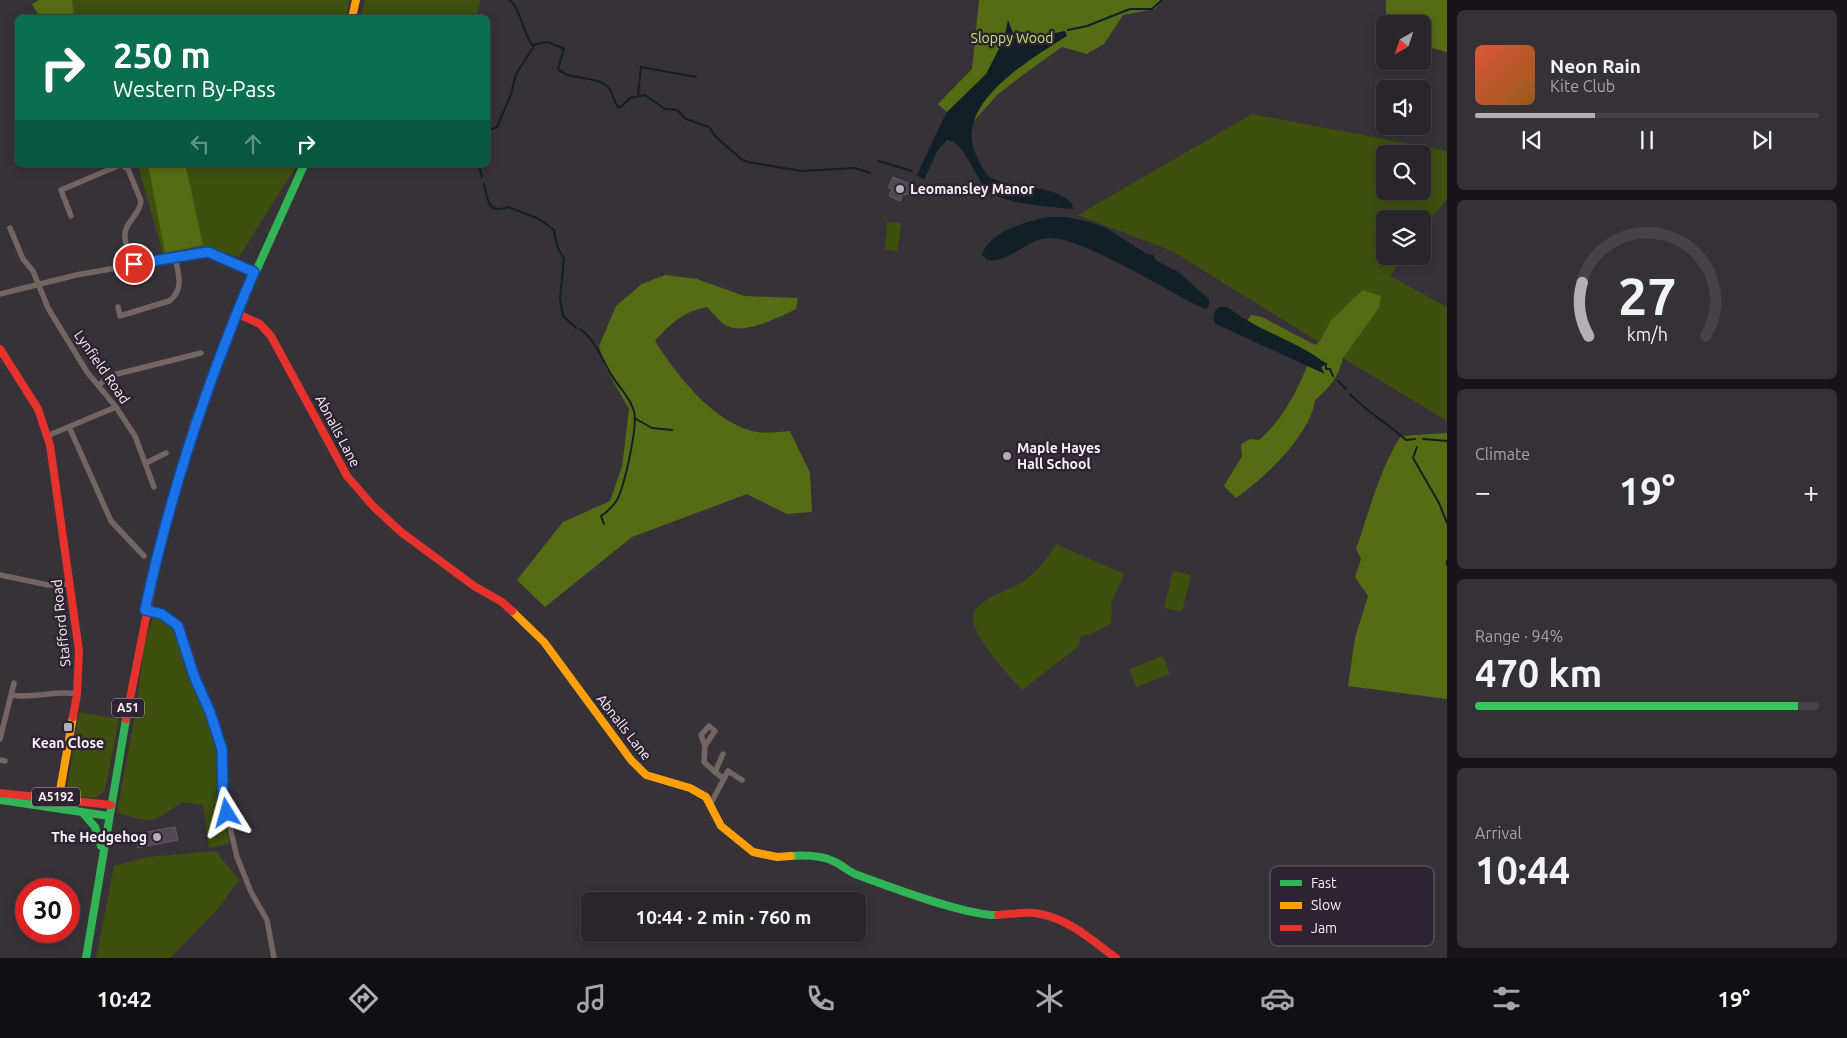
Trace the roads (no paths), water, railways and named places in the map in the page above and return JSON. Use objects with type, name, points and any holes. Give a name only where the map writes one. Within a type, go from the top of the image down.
[{"type":"main road","points":[[353,15],[356,0]]},
{"type":"main road","name":"A51","points":[[86,958],[101,852],[111,806],[145,610],[171,499],[191,433],[236,313],[303,167]]},
{"type":"main road","name":"Abnalls Lane","points":[[236,313],[260,324],[271,336],[347,476],[373,506],[409,538],[474,586],[502,602],[544,642],[631,760],[646,775],[690,788],[706,798],[721,826],[753,852],[777,857],[811,855],[834,861],[853,873],[936,902],[986,915],[1038,913],[1053,916],[1074,927],[1116,958]]},
{"type":"main road","name":"Stafford Road","points":[[0,349],[38,410],[47,436],[52,457],[79,651],[77,694],[58,807]]},
{"type":"main road","name":"A5192","points":[[0,793],[59,798],[111,806]]},
{"type":"main road","name":"A5192","points":[[0,800],[109,816]]},
{"type":"main road","points":[[80,811],[90,820],[98,832],[101,852]]},
{"type":"street","points":[[71,216],[61,190],[116,167]]},
{"type":"street","points":[[124,167],[128,169],[141,201],[140,207],[126,230],[124,238],[134,264]]},
{"type":"street","name":"Lynfield Road","points":[[10,228],[23,259],[33,271],[48,308],[87,372],[116,407],[135,436],[154,488]]},
{"type":"street","points":[[0,294],[39,286],[76,275],[175,256],[208,252],[254,272]]},
{"type":"street","points":[[118,307],[120,316],[175,297],[180,288],[175,256]]},
{"type":"street","points":[[99,385],[109,376],[201,353]]},
{"type":"street","points":[[47,436],[70,429],[116,407]]},
{"type":"street","points":[[70,429],[111,521],[144,556]]},
{"type":"street","points":[[146,463],[166,453]]},
{"type":"street","points":[[0,575],[48,585],[69,584]]},
{"type":"street","points":[[145,610],[162,614],[178,626],[194,676],[210,712],[222,749],[223,798],[237,857],[251,892],[267,920],[274,958]]},
{"type":"street","points":[[0,739],[14,683]]},
{"type":"street","points":[[12,695],[27,698],[66,692],[77,694]]},
{"type":"street","points":[[705,746],[703,753],[704,762],[724,779]]},
{"type":"street","points":[[715,772],[723,754]]},
{"type":"street","points":[[710,805],[728,771],[742,780]]},
{"type":"waterway","points":[[509,0],[516,8],[532,45],[548,42],[564,49],[558,69],[563,73],[595,80],[607,86],[618,107],[621,107],[630,98],[645,95],[665,109],[677,110],[686,119],[709,127],[716,137],[741,159],[748,162],[801,171],[855,168],[870,173]]},
{"type":"waterway","points":[[1068,30],[1087,26],[1130,9],[1152,9],[1162,0]]},
{"type":"waterway","points":[[490,130],[497,127],[511,94],[516,74],[534,46]]},
{"type":"waterway","points":[[638,95],[641,67],[696,77]]},
{"type":"waterway","points":[[879,161],[912,171]]},
{"type":"waterway","points":[[480,167],[482,177]]},
{"type":"waterway","points":[[484,184],[492,207],[496,209],[508,207],[539,219],[554,230],[557,246],[564,259],[560,298],[563,316],[576,328]]},
{"type":"waterway","points":[[580,329],[589,337],[611,374],[629,399],[635,418],[624,481],[617,500],[601,516],[604,524]]},
{"type":"waterway","points":[[1326,366],[1326,369],[1330,369],[1333,376]]},
{"type":"waterway","points":[[1338,381],[1346,389]]},
{"type":"waterway","points":[[1350,394],[1363,407],[1406,440],[1415,439]]},
{"type":"waterway","points":[[636,419],[652,428],[672,430]]},
{"type":"waterway","points":[[1423,439],[1447,441]]},
{"type":"waterway","points":[[1417,447],[1413,458],[1439,503],[1447,523]]},
{"type":"place","name":"Leomansley Manor","points":[[900,189]]},
{"type":"place","name":"Maple Hayes Hall School","points":[[1007,456]]},
{"type":"place","name":"Kean Close","points":[[68,727]]},
{"type":"place","name":"The Hedgehog","points":[[157,837]]},
{"type":"park label","name":"Sloppy Wood","points":[[1012,38]]}]
